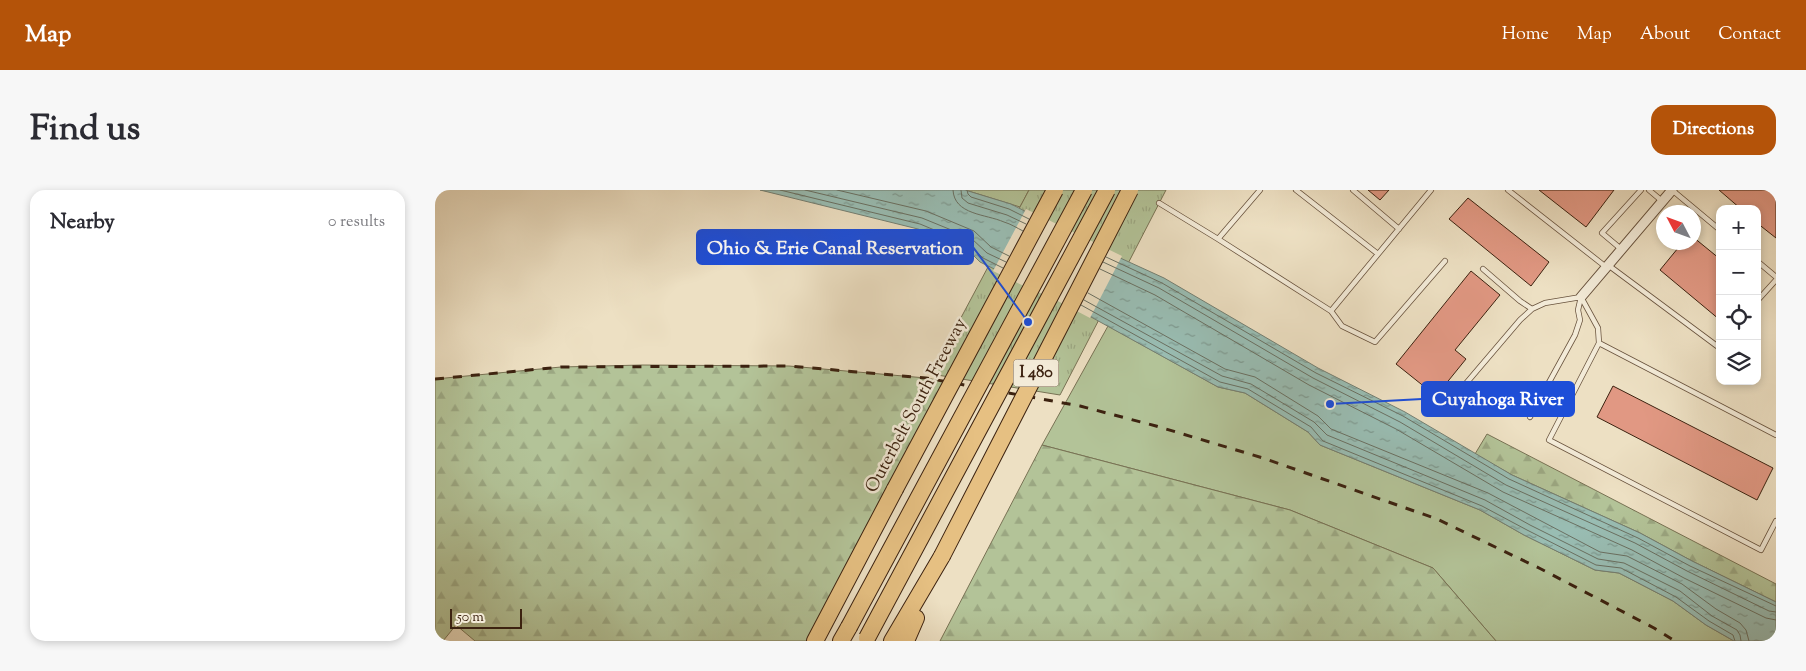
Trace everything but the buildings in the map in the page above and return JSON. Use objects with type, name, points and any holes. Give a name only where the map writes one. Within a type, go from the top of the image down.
[{"type":"highway","name":"Outerbelt South Freeway","points":[[815,641],[1055,190]]},
{"type":"highway","points":[[845,634],[1083,190]]},
{"type":"highway","points":[[867,639],[1107,190]]},
{"type":"highway","name":"I 480","points":[[892,641],[942,556],[1130,190]]},
{"type":"highway","points":[[906,641],[942,556]]},
{"type":"street","points":[[1581,297],[1672,190]]},
{"type":"lane","points":[[1219,239],[1260,190]]},
{"type":"lane","points":[[1297,190],[1378,254]]},
{"type":"lane","points":[[1353,190],[1399,229]]},
{"type":"lane","points":[[1331,311],[1431,190]]},
{"type":"lane","points":[[1508,190],[1607,266],[1716,345]]},
{"type":"lane","points":[[1621,249],[1602,233],[1641,190]]},
{"type":"lane","points":[[1649,190],[1662,201]]},
{"type":"lane","points":[[1672,190],[1716,227]]},
{"type":"lane","points":[[1159,204],[1219,239],[1331,311],[1342,326],[1375,342],[1445,260]]},
{"type":"lane","points":[[1761,265],[1776,278],[1761,296]]},
{"type":"lane","points":[[1483,270],[1532,309]]},
{"type":"lane","points":[[1457,394],[1520,320],[1532,309],[1545,303],[1581,297]]},
{"type":"lane","points":[[1581,297],[1597,328],[1599,343],[1549,440],[1761,550],[1776,521]]},
{"type":"lane","points":[[1530,417],[1575,335],[1580,320],[1578,310],[1581,297]]},
{"type":"lane","points":[[1599,343],[1776,435]]},
{"type":"green space","points":[[965,190],[1029,190],[1020,207]]},
{"type":"green space","points":[[1029,190],[1166,190],[1060,395],[931,374]]},
{"type":"green space","points":[[1108,326],[1218,387],[1245,393],[1308,432],[1320,445],[1480,510],[1524,535],[1595,570],[1619,573],[1673,601],[1706,625],[1734,641],[1496,641],[1433,568],[1290,510],[1042,445]]},
{"type":"green space","points":[[642,365],[789,366],[926,378],[954,383],[812,641],[475,641],[456,625],[443,641],[435,641],[435,379],[561,367]]},
{"type":"green space","points":[[1487,434],[1776,584],[1776,602],[1640,533],[1512,475],[1475,454]]},
{"type":"green space","points":[[1042,445],[1290,510],[1433,568],[1496,641],[940,641]]},
{"type":"water","points":[[760,190],[965,190],[1011,204],[1083,241],[1164,278],[1318,368],[1405,412],[1512,475],[1640,533],[1776,602],[1776,641],[1734,641],[1706,625],[1673,601],[1619,573],[1595,570],[1524,535],[1480,510],[1320,445],[1308,432],[1245,393],[1218,387],[1053,296],[980,262],[966,248],[918,229]]},
{"type":"pier","points":[[1026,209],[1122,256],[1090,318],[993,271]]},
{"type":"railway","points":[[435,379],[561,367],[789,366],[926,378],[1080,406],[1156,426],[1263,458],[1437,519],[1541,569],[1654,628],[1675,641]]},
{"type":"place","name":"Ohio & Erie Canal Reservation","points":[[1028,322]]},
{"type":"place","name":"Cuyahoga River","points":[[1330,404]]}]
